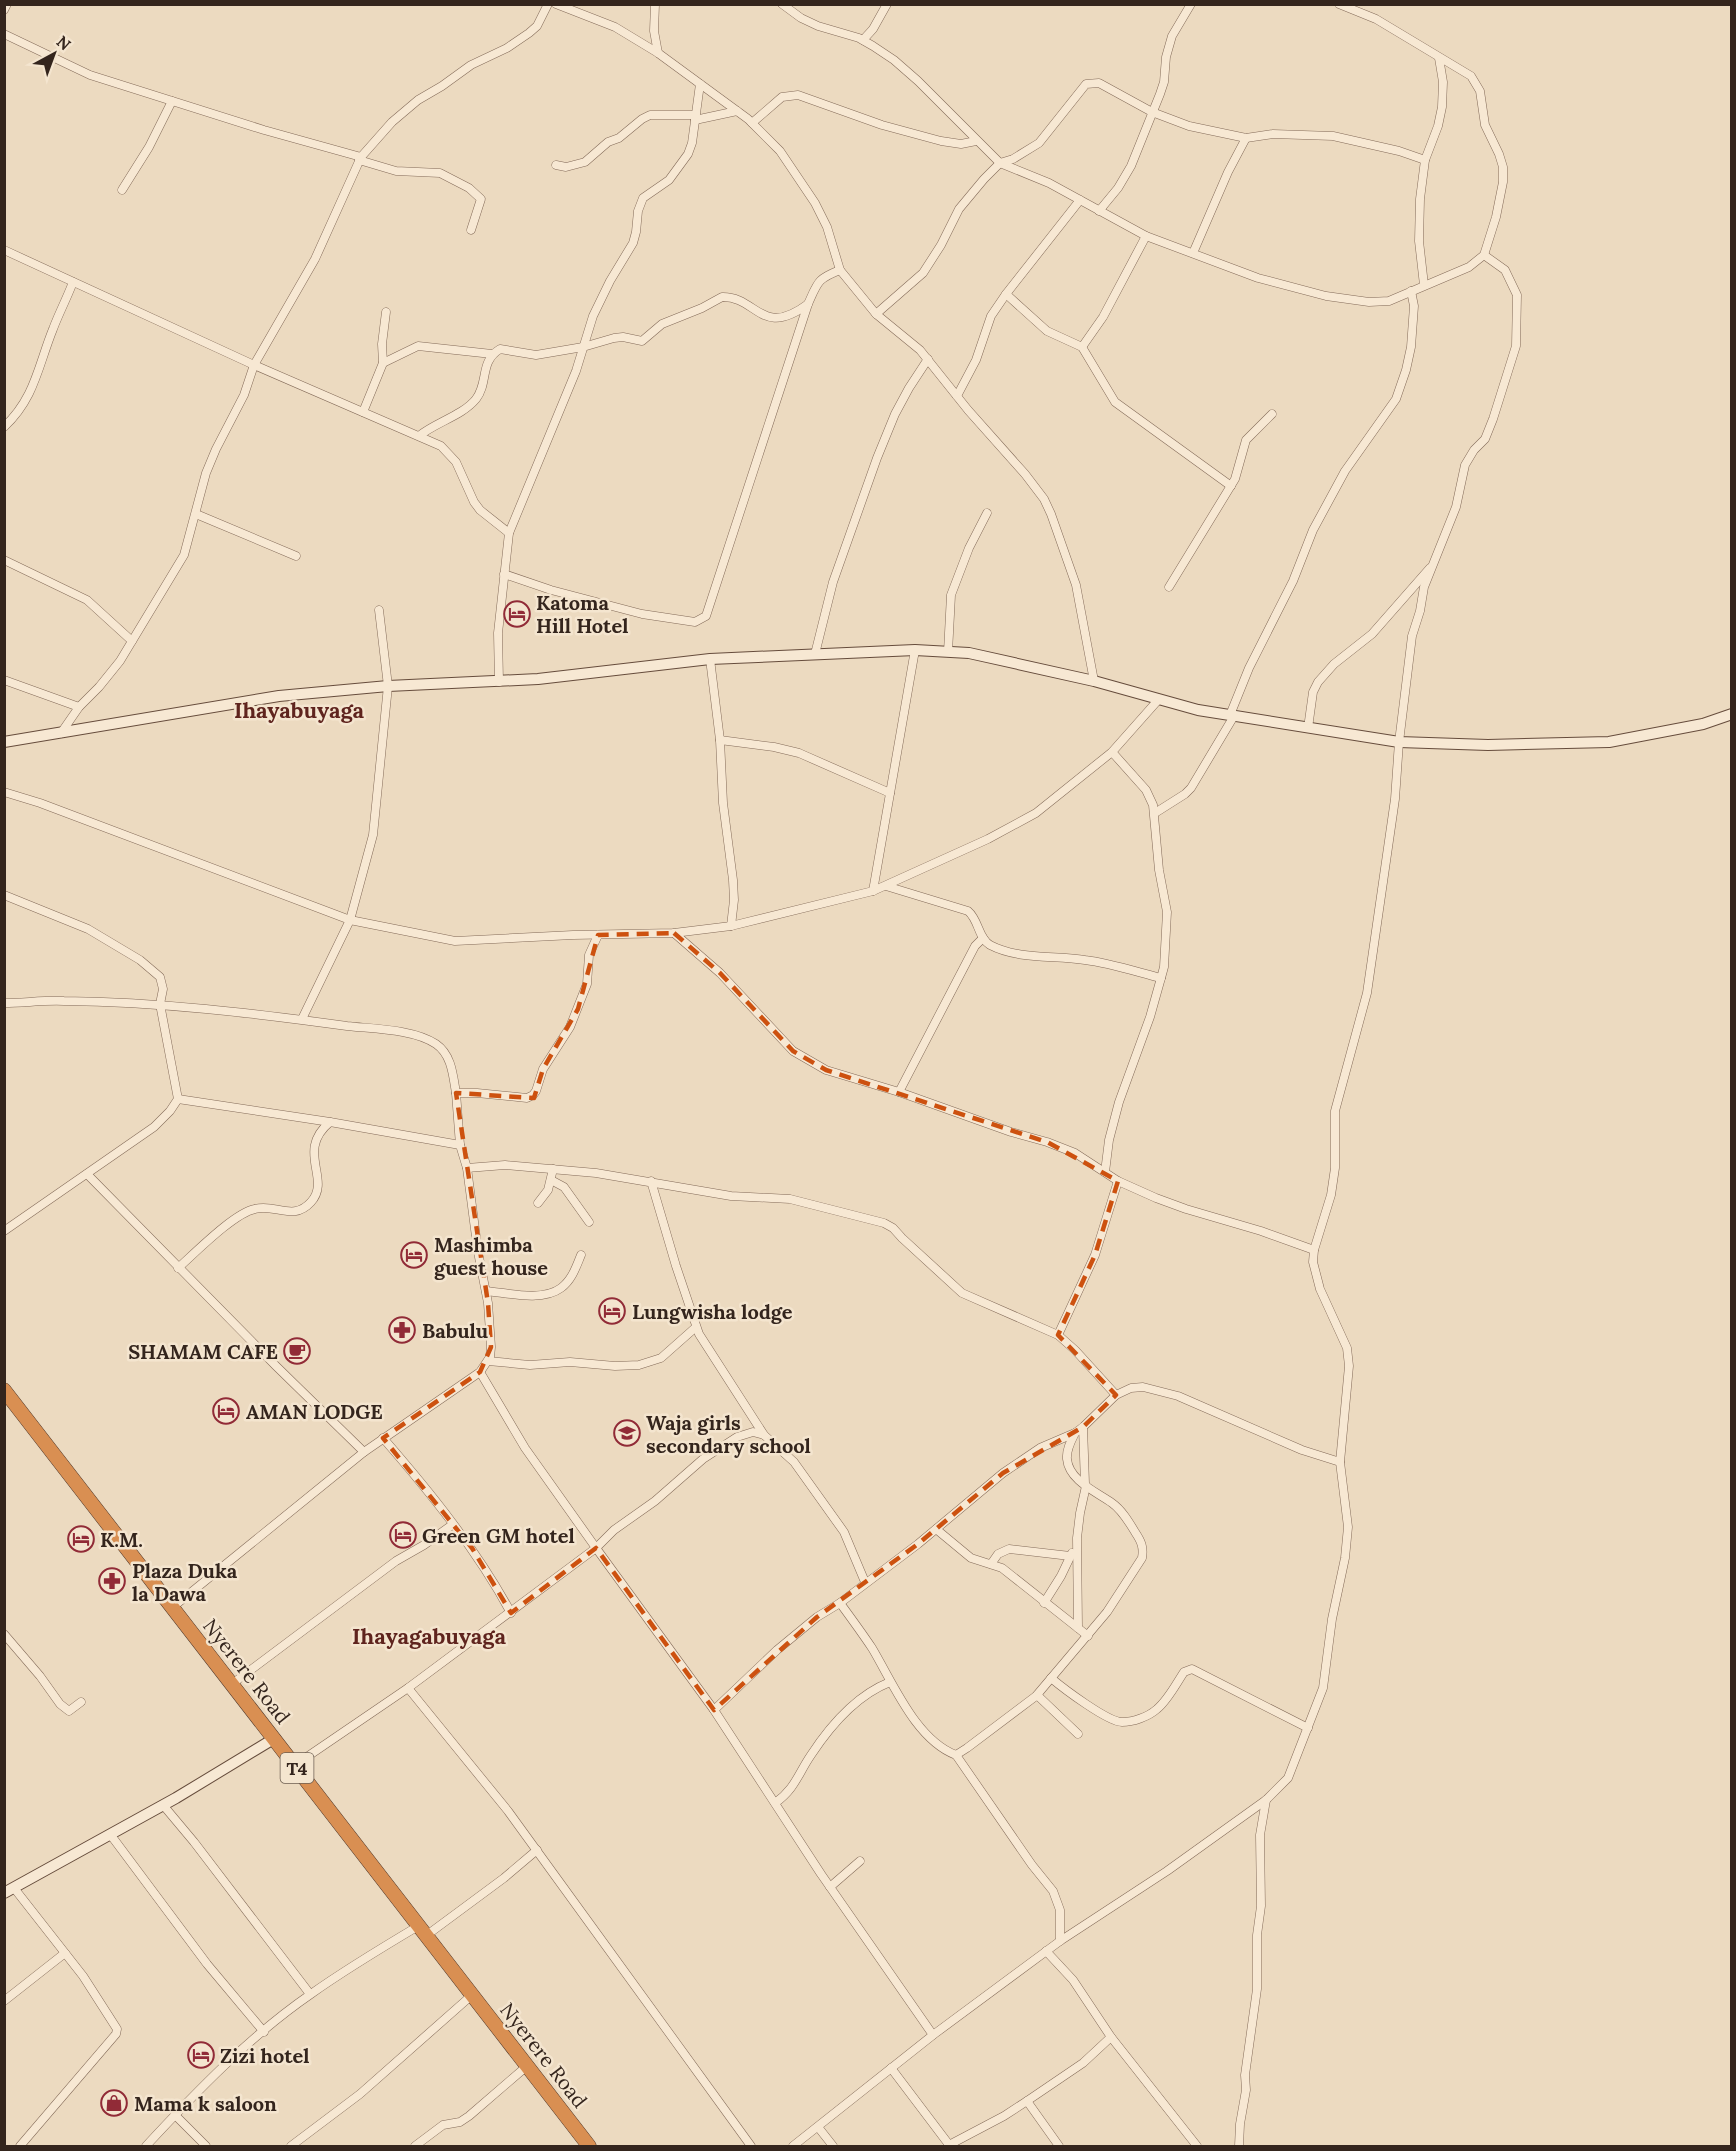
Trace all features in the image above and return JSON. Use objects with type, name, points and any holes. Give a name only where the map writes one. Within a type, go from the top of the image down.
[{"type":"highway","name":"Nyerere Road","points":[[4,1390],[589,2146]]},
{"type":"main road","points":[[4,741],[60,734],[279,696],[388,686],[538,679],[710,659],[915,650],[969,652],[1094,681],[1198,710],[1399,742],[1488,745],[1609,742],[1703,724],[1731,714]]},
{"type":"main road","points":[[9,1891],[163,1805],[275,1738]]},
{"type":"street","points":[[4,10],[8,4]]},
{"type":"street","points":[[60,734],[79,707],[105,680],[132,641],[184,555],[206,473],[224,431],[244,395],[254,365],[315,260],[360,159],[392,122],[418,100],[442,86],[471,64],[507,48],[529,33],[537,26],[548,4]]},
{"type":"street","points":[[556,4],[615,27],[658,53],[752,123],[780,151],[815,203],[826,227],[840,270],[876,314],[920,350],[1044,499],[1052,514],[1076,585],[1094,681]]},
{"type":"street","points":[[655,4],[654,31],[658,53]]},
{"type":"street","points":[[782,4],[801,18],[818,26],[863,40],[894,60],[1000,163],[1049,183],[1146,236],[1258,278],[1326,296],[1369,302],[1389,301],[1469,267],[1484,255],[1496,217],[1503,182],[1503,167],[1485,125],[1480,91],[1471,76],[1412,39],[1339,4]]},
{"type":"street","points":[[863,40],[873,29],[887,4]]},
{"type":"street","points":[[1099,211],[1126,176],[1164,82],[1166,57],[1172,36],[1191,4]]},
{"type":"street","points":[[4,33],[90,75],[396,171],[440,173],[469,188],[481,200],[471,230]]},
{"type":"street","points":[[1424,285],[1419,225],[1425,160],[1438,126],[1442,107],[1443,82],[1439,58]]},
{"type":"street","points":[[876,314],[923,273],[959,210],[1000,163],[1013,159],[1039,143],[1086,84],[1099,83],[1152,112],[1189,126],[1246,138],[1273,135],[1333,136],[1364,142],[1425,160]]},
{"type":"street","points":[[499,682],[498,633],[509,533],[576,371],[593,316],[610,281],[633,243],[638,211],[644,198],[669,180],[685,160],[693,143],[700,84]]},
{"type":"street","points":[[752,123],[782,97],[798,95],[882,125],[924,136],[961,144],[976,141]]},
{"type":"street","points":[[123,190],[149,147],[172,101]]},
{"type":"street","points":[[556,165],[566,167],[585,162],[608,142],[619,138],[650,115],[695,118],[737,111]]},
{"type":"street","points":[[1193,253],[1228,172],[1246,138]]},
{"type":"street","points":[[957,396],[976,360],[991,316],[1080,200]]},
{"type":"street","points":[[1082,347],[1102,317],[1146,236]]},
{"type":"street","points":[[4,250],[254,365],[441,446],[456,462],[480,510],[487,518],[509,533]]},
{"type":"street","points":[[793,2146],[933,2035],[1046,1951],[1167,1871],[1266,1800],[1288,1778],[1323,1688],[1348,1527],[1340,1462],[1349,1386],[1347,1348],[1320,1289],[1313,1262],[1314,1250],[1331,1195],[1335,1168],[1335,1111],[1362,1018],[1369,983],[1395,799],[1399,742],[1412,636],[1420,611],[1424,587],[1456,507],[1465,465],[1474,450],[1485,439],[1516,346],[1517,295],[1505,270],[1484,255]]},
{"type":"street","points":[[504,574],[550,590],[642,614],[695,622],[706,616],[808,304],[818,284],[827,274],[840,270]]},
{"type":"street","points":[[4,427],[22,409],[32,390],[53,329],[73,282]]},
{"type":"street","points":[[1155,813],[1185,795],[1191,788],[1232,716],[1249,668],[1293,580],[1313,530],[1345,471],[1396,399],[1403,382],[1411,347],[1414,306],[1411,291]]},
{"type":"street","points":[[1006,294],[1047,331],[1082,347],[1116,402],[1231,486]]},
{"type":"street","points":[[420,436],[430,427],[459,412],[475,400],[480,391],[488,359],[500,349],[536,355],[623,337],[642,341],[662,324],[702,308],[722,297],[736,300],[768,317],[795,314],[808,304]]},
{"type":"street","points":[[363,412],[383,363],[382,344],[386,312]]},
{"type":"street","points":[[383,363],[418,346],[492,354]]},
{"type":"street","points":[[815,654],[833,582],[877,458],[895,414],[928,359]]},
{"type":"street","points":[[1168,587],[1235,479],[1246,440],[1272,414]]},
{"type":"street","points":[[948,651],[951,595],[969,548],[987,513]]},
{"type":"street","points":[[196,514],[296,556]]},
{"type":"street","points":[[4,560],[87,600],[132,641]]},
{"type":"street","points":[[1308,728],[1313,692],[1318,682],[1334,664],[1372,634],[1433,565]]},
{"type":"street","points":[[302,1019],[350,920],[373,835],[388,686],[379,610]]},
{"type":"street","points":[[873,891],[915,650]]},
{"type":"street","points":[[710,659],[720,740],[723,803],[733,880],[734,900],[731,926]]},
{"type":"street","points":[[4,680],[79,707]]},
{"type":"street","points":[[4,792],[40,803],[350,920],[455,941],[674,933],[731,926],[873,891],[988,839],[1036,813],[1112,752],[1159,699]]},
{"type":"street","points":[[720,740],[774,747],[799,753],[890,793]]},
{"type":"street","points":[[1106,1172],[1110,1140],[1119,1102],[1150,1017],[1164,967],[1167,912],[1157,851],[1155,813],[1146,790],[1112,752]]},
{"type":"street","points":[[886,886],[968,911],[977,922],[983,938],[995,947],[1036,957],[1087,960],[1161,978]]},
{"type":"street","points":[[4,895],[88,929],[140,960],[160,977],[163,989],[160,1004],[176,1082],[177,1099],[154,1127],[4,1231]]},
{"type":"street","points":[[674,933],[720,973],[793,1051],[826,1070],[1047,1142],[1075,1153],[1118,1181],[1186,1209],[1261,1231],[1314,1250]]},
{"type":"street","points":[[456,1094],[477,1093],[527,1098],[533,1095],[543,1069],[570,1027],[587,984],[589,956],[598,935]]},
{"type":"street","points":[[899,1092],[975,946],[983,938]]},
{"type":"street","points":[[4,1003],[61,1000],[160,1004],[302,1019],[407,1034],[424,1038],[445,1052],[453,1071],[460,1145],[467,1168],[478,1252],[486,1291],[491,1347],[488,1361],[480,1371],[364,1452],[172,1607]]},
{"type":"street","points":[[177,1099],[330,1122],[460,1145]]},
{"type":"street","points":[[178,1268],[214,1235],[254,1209],[265,1208],[291,1213],[302,1210],[310,1203],[314,1198],[318,1181],[313,1146],[322,1128],[330,1122]]},
{"type":"street","points":[[467,1168],[505,1165],[553,1168],[651,1181],[731,1196],[790,1199],[884,1223],[893,1228],[962,1293],[1058,1335],[1116,1395]]},
{"type":"street","points":[[538,1203],[548,1190],[553,1168]]},
{"type":"street","points":[[87,1174],[178,1268],[364,1452]]},
{"type":"street","points":[[551,1180],[564,1186],[589,1222]]},
{"type":"street","points":[[651,1181],[699,1334],[764,1435],[794,1462],[844,1532],[866,1582]]},
{"type":"street","points":[[1058,1335],[1095,1256],[1118,1181]]},
{"type":"street","points":[[486,1291],[517,1294],[551,1292],[562,1287],[571,1277],[581,1255]]},
{"type":"street","points":[[488,1361],[530,1365],[570,1362],[615,1366],[639,1365],[661,1358],[696,1327]]},
{"type":"street","points":[[480,1371],[525,1448],[714,1710],[830,1887],[933,2035]]},
{"type":"street","points":[[714,1710],[777,1650],[817,1617],[840,1603],[936,1529],[1003,1473],[1040,1448],[1075,1433],[1116,1395],[1131,1388],[1143,1387],[1178,1396],[1302,1450],[1340,1462]]},
{"type":"street","points":[[1078,1628],[1077,1544],[1086,1485],[1083,1427]]},
{"type":"street","points":[[295,1765],[408,1688],[511,1613],[596,1548],[614,1530],[655,1501],[681,1476],[725,1443],[746,1432],[764,1435]]},
{"type":"street","points":[[956,1755],[1037,1695],[1107,1612],[1142,1558],[1143,1548],[1120,1510],[1072,1473],[1067,1462],[1067,1452],[1075,1433]]},
{"type":"street","points":[[383,1438],[472,1548],[490,1574],[511,1613]]},
{"type":"street","points":[[232,1684],[380,1573],[452,1525]]},
{"type":"street","points":[[936,1529],[977,1562],[1002,1568],[1088,1636]]},
{"type":"street","points":[[1044,1603],[1077,1544]]},
{"type":"street","points":[[991,1564],[998,1554],[1009,1548],[1070,1556]]},
{"type":"street","points":[[840,1603],[873,1650],[890,1682],[920,1726],[944,1750],[956,1755],[1032,1865],[1053,1891],[1060,1910],[1060,1941]]},
{"type":"street","points":[[4,1634],[60,1704],[69,1711],[81,1702]]},
{"type":"street","points":[[1051,1678],[1110,1719],[1121,1722],[1146,1716],[1157,1709],[1184,1672],[1192,1670],[1308,1728]]},
{"type":"street","points":[[775,1803],[793,1788],[812,1753],[844,1714],[876,1687],[890,1682]]},
{"type":"street","points":[[408,1688],[476,1770],[537,1850],[751,2146]]},
{"type":"street","points":[[1037,1695],[1078,1734]]},
{"type":"street","points":[[1239,2146],[1248,2054],[1256,2009],[1260,1835],[1266,1800]]},
{"type":"street","points":[[163,1805],[310,1994]]},
{"type":"street","points":[[110,1833],[200,1955],[264,2032]]},
{"type":"street","points":[[146,2146],[213,2077],[310,1994],[423,1930],[497,1884],[537,1850]]},
{"type":"street","points":[[830,1887],[860,1861]]},
{"type":"street","points":[[9,1891],[83,1976],[115,2023],[117,2031],[20,2146]]},
{"type":"street","points":[[1046,1951],[1073,1980],[1111,2037],[1197,2146]]},
{"type":"street","points":[[5,1999],[65,1953]]},
{"type":"street","points":[[291,2146],[360,2094],[472,1995]]},
{"type":"street","points":[[891,2068],[950,2146],[1027,2101],[1083,2062],[1111,2037]]},
{"type":"street","points":[[415,2146],[443,2125],[469,2116],[527,2066]]},
{"type":"street","points":[[1027,2101],[1059,2146]]},
{"type":"street","points":[[175,2115],[206,2146]]},
{"type":"street","points":[[818,2127],[833,2146]]},
{"type":"highlighted area","points":[[674,933],[720,973],[793,1051],[826,1070],[1047,1142],[1118,1181],[1095,1255],[1058,1335],[1116,1395],[1083,1427],[1003,1473],[918,1544],[817,1617],[714,1710],[596,1548],[511,1613],[472,1548],[383,1438],[480,1372],[491,1347],[488,1303],[456,1093],[534,1098],[543,1069],[578,1009],[598,935]]},
{"type":"place","name":"Katoma Hill Hotel","points":[[517,614]]},
{"type":"place","name":"Mashimba guest house","points":[[414,1255]]},
{"type":"place","name":"Lungwisha lodge","points":[[612,1311]]},
{"type":"place","name":"Babulu","points":[[402,1330]]},
{"type":"place","name":"SHAMAM CAFE","points":[[297,1351]]},
{"type":"place","name":"AMAN LODGE","points":[[226,1411]]},
{"type":"place","name":"Waja girls secondary school","points":[[627,1433]]},
{"type":"place","name":"Green GM hotel","points":[[403,1535]]},
{"type":"place","name":"K.M.","points":[[81,1539]]},
{"type":"place","name":"Plaza Duka la Dawa","points":[[112,1581]]},
{"type":"place","name":"Zizi hotel","points":[[201,2055]]},
{"type":"place","name":"Mama k saloon","points":[[114,2103]]},
{"type":"district","name":"Ihayabuyaga","points":[[299,710]]},
{"type":"district","name":"Ihayagabuyaga","points":[[429,1636]]}]
